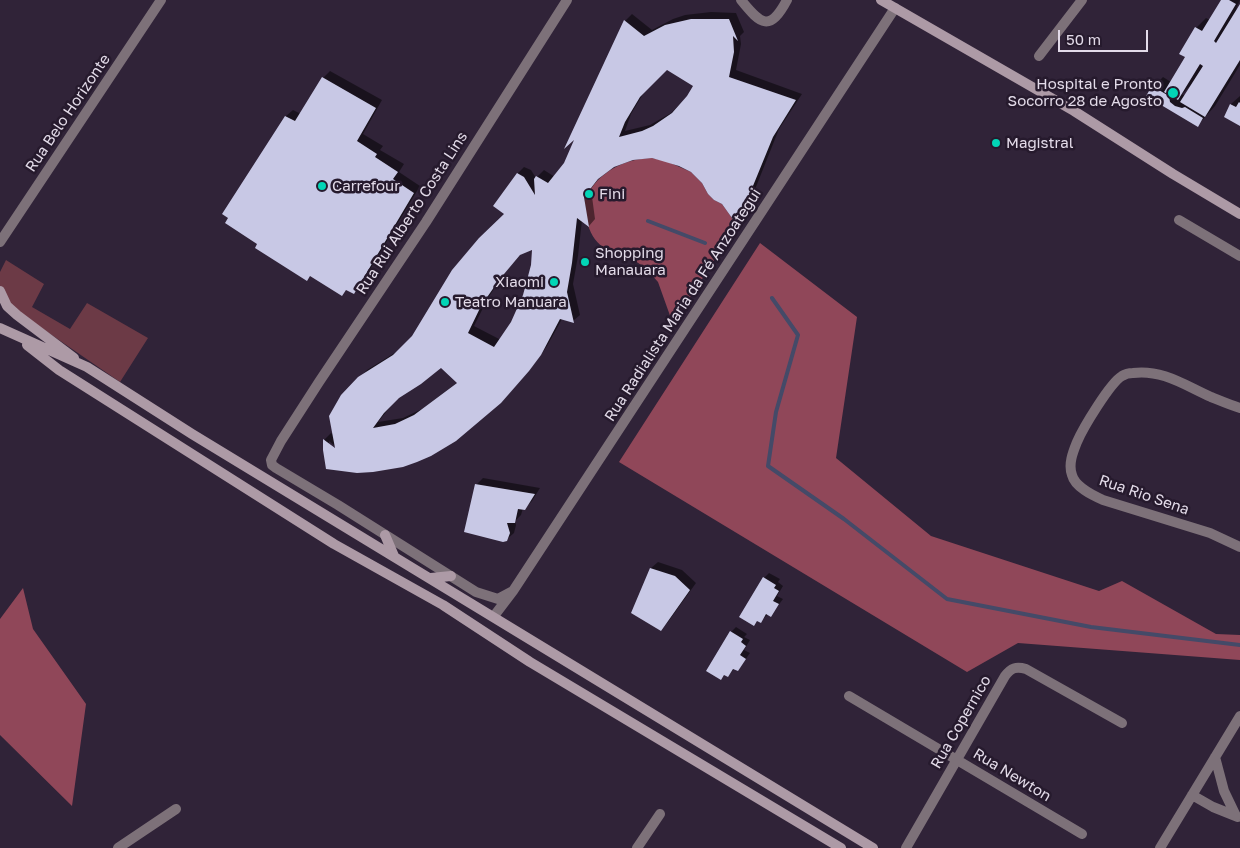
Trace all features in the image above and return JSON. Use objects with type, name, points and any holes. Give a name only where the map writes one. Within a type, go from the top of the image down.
[{"type":"main road","points":[[881,0],[1074,111],[1240,214]]},
{"type":"main road","points":[[0,291],[7,306],[17,315],[88,367],[192,434],[873,848]]},
{"type":"main road","points":[[0,328],[88,367]]},
{"type":"main road","points":[[17,337],[59,370],[334,544],[443,605],[530,662],[828,845],[841,848]]},
{"type":"main road","points":[[386,535],[394,556]]},
{"type":"main road","points":[[431,578],[451,576]]},
{"type":"street","name":"Rua Belo Horizonte","points":[[0,242],[160,0]]},
{"type":"street","name":"Rua Rui Alberto Costa Lins","points":[[513,592],[498,599],[476,592],[274,467],[271,460],[280,441],[426,222],[567,0]]},
{"type":"street","points":[[741,0],[755,16],[763,22],[769,22],[775,18],[787,0]]},
{"type":"street","points":[[1039,56],[1082,0]]},
{"type":"street","name":"Rua Radialista Maria da Fé Anzoategui","points":[[494,616],[513,592],[895,8]]},
{"type":"street","points":[[1179,220],[1240,256]]},
{"type":"street","name":"Rua Rio Sena","points":[[1240,408],[1211,397],[1172,378],[1151,373],[1133,373],[1122,376],[1108,390],[1078,440],[1070,464],[1074,481],[1090,494],[1103,500],[1210,534],[1240,547]]},
{"type":"street","name":"Rua Copernico","points":[[906,848],[1008,672],[1016,668],[1026,669],[1122,723]]},
{"type":"street","name":"Rua Newton","points":[[849,696],[1082,834]]},
{"type":"street","points":[[1160,848],[1240,716]]},
{"type":"street","points":[[1215,757],[1224,791],[1238,817]]},
{"type":"street","points":[[1192,795],[1213,807],[1238,817]]},
{"type":"street","points":[[118,848],[176,809]]},
{"type":"street","points":[[637,848],[660,814]]},
{"type":"shaded area","points":[[652,158],[666,161],[691,172],[702,183],[708,194],[722,204],[737,225],[673,324],[658,282],[653,276],[635,261],[602,247],[597,242],[589,228],[584,197],[598,180],[613,168],[631,161]]},
{"type":"shaded area","points":[[760,243],[857,317],[836,458],[931,536],[1099,591],[1122,581],[1216,634],[1240,635],[1240,660],[1018,643],[967,672],[619,462]]},
{"type":"shaded area","points":[[6,260],[44,284],[32,307],[70,329],[87,303],[148,338],[120,382],[11,307],[0,286],[0,272]]},
{"type":"shaded area","points":[[23,588],[33,629],[86,704],[72,806],[0,735],[0,619]]},
{"type":"building","points":[[1221,0],[1229,0],[1236,4],[1214,41],[1216,43],[1240,4],[1240,60],[1205,117],[1180,102],[1203,66],[1200,64],[1178,100],[1164,92],[1185,57],[1179,54],[1195,27],[1202,31]]},
{"type":"building","points":[[691,19],[729,19],[738,41],[733,36],[734,52],[729,77],[796,100],[773,137],[737,225],[722,204],[708,194],[702,183],[691,172],[679,166],[652,158],[633,160],[614,167],[598,179],[584,197],[589,227],[577,218],[567,292],[574,323],[560,319],[541,355],[501,403],[456,441],[417,462],[403,467],[373,472],[357,473],[326,469],[323,439],[335,448],[329,416],[341,395],[358,377],[393,355],[412,336],[452,270],[479,238],[504,214],[493,206],[517,173],[524,177],[535,195],[534,179],[536,176],[548,183],[564,163],[574,140],[564,149],[624,20],[644,36],[665,25]],"holes":[[[667,70],[693,86],[687,96],[672,113],[653,126],[619,137],[625,122],[640,97]],[[532,250],[531,265],[523,295],[511,322],[494,347],[468,333],[481,306],[520,255]],[[441,368],[457,383],[414,415],[395,424],[373,428],[384,413],[399,398]]]},
{"type":"building","name":"Carrefour","points":[[322,77],[376,108],[357,141],[377,154],[375,157],[398,172],[393,179],[414,193],[354,294],[346,290],[342,296],[310,276],[307,281],[255,248],[257,244],[225,223],[228,218],[222,214],[285,116],[295,121]]},
{"type":"building","points":[[1152,86],[1169,96],[1170,102],[1175,106],[1185,107],[1203,118],[1198,127],[1146,96]]},
{"type":"building","points":[[1239,102],[1240,126],[1224,117],[1230,104],[1236,107]]},
{"type":"building","points":[[475,484],[535,494],[525,510],[518,509],[515,523],[507,523],[510,533],[507,541],[503,542],[464,532]]},
{"type":"building","points":[[650,568],[675,576],[690,590],[661,631],[631,613]]},
{"type":"building","points":[[763,577],[776,585],[774,588],[779,591],[773,601],[779,604],[771,617],[766,614],[761,623],[757,621],[754,626],[739,617]]},
{"type":"building","points":[[730,631],[743,639],[741,642],[746,646],[740,655],[746,659],[738,671],[733,669],[728,677],[724,675],[721,680],[706,671]]},
{"type":"waterway","points":[[648,221],[705,243]]},
{"type":"waterway","points":[[772,298],[798,335],[776,412],[768,466],[844,519],[947,599],[1091,627],[1240,645]]},
{"type":"place","name":"Hospital e Pronto Socorro 28 de Agosto","points":[[1173,93]]},
{"type":"place","name":"Magistral","points":[[996,143]]},
{"type":"place","name":"Carrefour","points":[[322,186]]},
{"type":"place","name":"Fini","points":[[589,194]]},
{"type":"place","name":"Shopping Manauara","points":[[585,262]]},
{"type":"place","name":"Xiaomi","points":[[554,282]]},
{"type":"place","name":"Teatro Manuara","points":[[445,302]]}]
